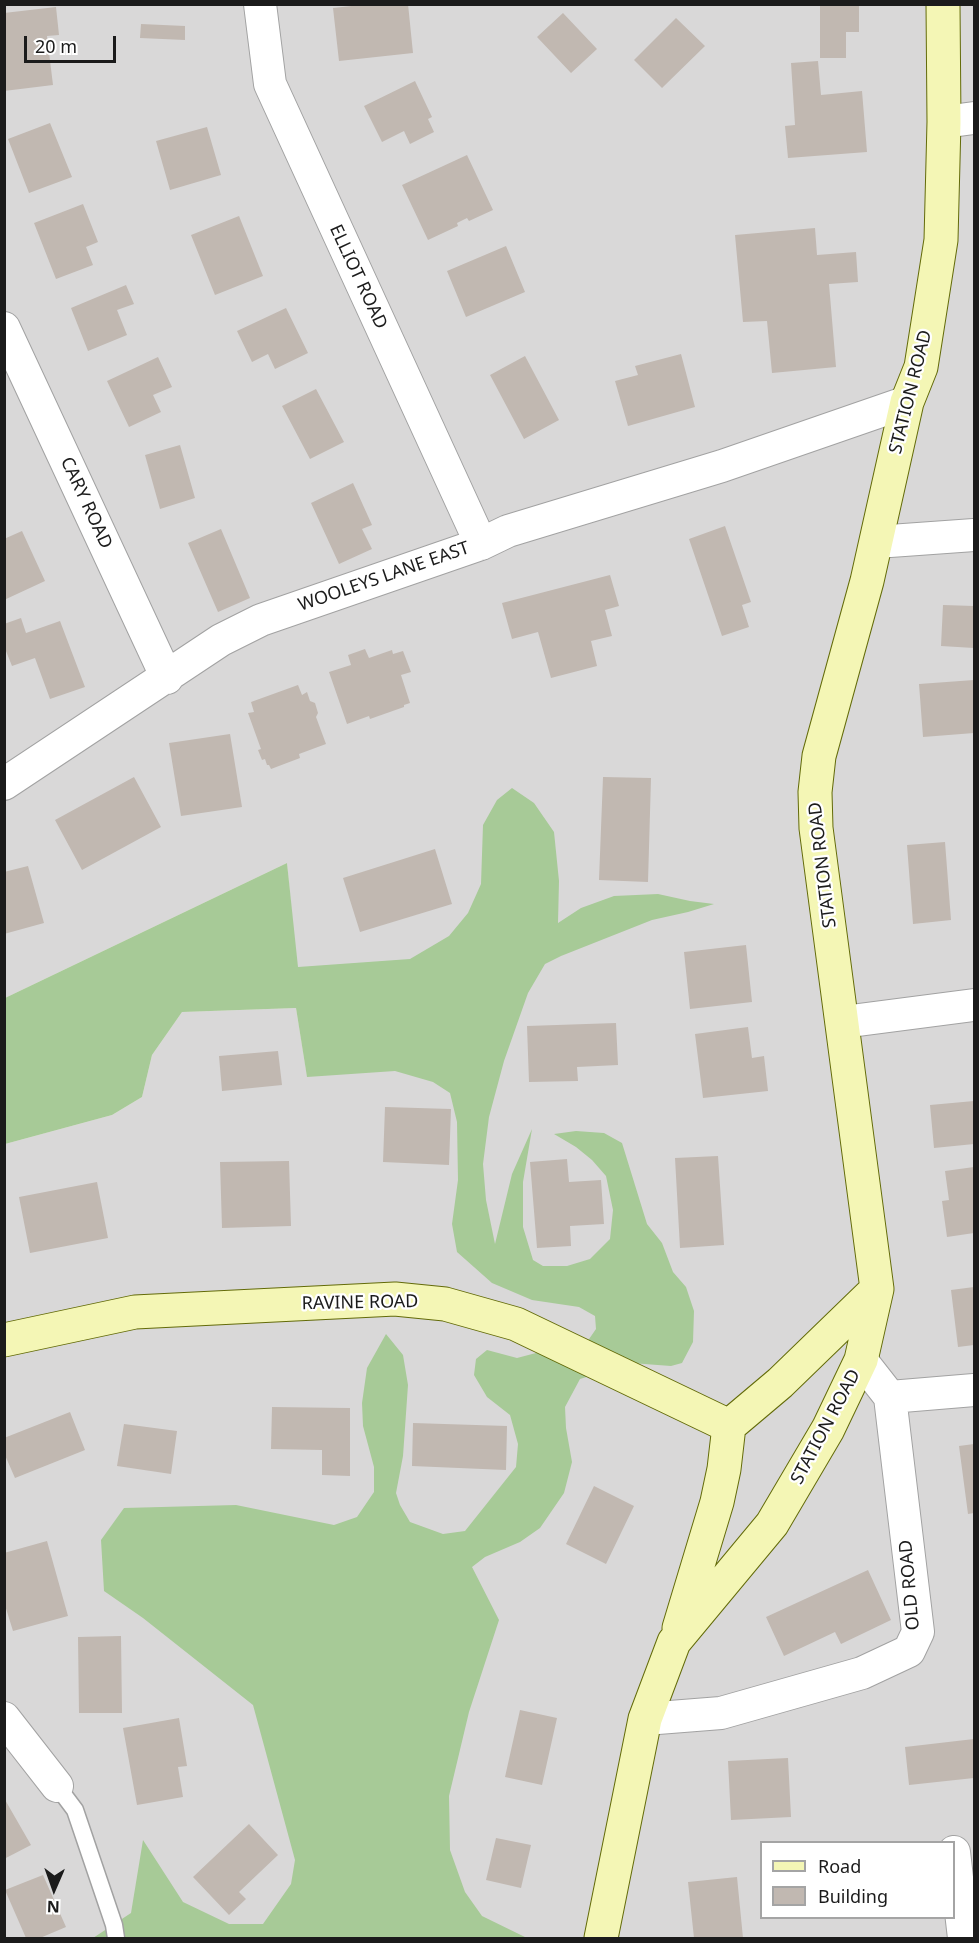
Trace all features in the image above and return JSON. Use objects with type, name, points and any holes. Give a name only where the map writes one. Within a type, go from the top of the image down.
[{"type":"street","name":"ELLIOT ROAD","points":[[260,4],[270,84],[481,543]]},
{"type":"street","name":"STATION ROAD","points":[[674,1642],[772,1524],[828,1428],[861,1360],[877,1289],[816,828],[814,792],[819,756],[876,542],[908,402],[921,367],[959,120],[943,4]]},
{"type":"street","name":"CARY ROAD","points":[[4,328],[167,678]]},
{"type":"street","name":"WOOLEYS LANE EAST","points":[[4,784],[167,678],[221,640],[261,620],[481,543],[507,531],[722,466],[908,402]]},
{"type":"street","points":[[876,542],[975,535]]},
{"type":"street","points":[[843,1022],[975,1005]]},
{"type":"street","points":[[729,1426],[780,1383],[877,1289]]},
{"type":"street","name":"RAVINE ROAD","points":[[4,1340],[135,1311],[395,1299],[445,1304],[516,1324],[729,1426]]},
{"type":"street","points":[[861,1360],[890,1397],[975,1390]]},
{"type":"street","name":"OLD ROAD","points":[[645,1719],[721,1713],[862,1673],[909,1651],[918,1632],[890,1397]]},
{"type":"street","name":"STATION ROAD","points":[[601,1938],[645,1719],[674,1642],[717,1502],[729,1426]]},
{"type":"street","points":[[4,1718],[57,1786]]},
{"type":"street","points":[[955,1864],[964,1938]]},
{"type":"lane","points":[[57,1786],[75,1810],[114,1925],[116,1938]]},
{"type":"shaded area","points":[[5,5],[974,5],[974,1938],[5,1938],[5,1144],[112,1115],[142,1097],[152,1055],[182,1012],[296,1008],[307,1076],[287,863],[5,998]]},
{"type":"green space","points":[[512,788],[534,803],[554,832],[559,881],[558,923],[581,908],[614,896],[658,894],[714,904],[652,920],[545,964],[528,993],[504,1061],[489,1117],[483,1164],[486,1200],[495,1244],[512,1174],[532,1129],[523,1182],[523,1227],[533,1260],[543,1266],[567,1266],[590,1259],[610,1239],[613,1210],[606,1176],[576,1147],[554,1134],[576,1131],[604,1133],[622,1143],[647,1224],[662,1243],[673,1272],[686,1287],[694,1311],[693,1342],[682,1363],[671,1366],[631,1363],[580,1379],[565,1407],[572,1462],[564,1493],[540,1528],[520,1542],[485,1557],[472,1567],[499,1620],[469,1712],[449,1796],[450,1850],[465,1892],[482,1916],[527,1938],[93,1938],[131,1913],[143,1840],[183,1902],[229,1924],[263,1924],[291,1884],[295,1860],[253,1705],[143,1618],[104,1591],[101,1540],[124,1508],[236,1505],[334,1525],[357,1517],[374,1492],[374,1467],[363,1426],[362,1403],[367,1368],[386,1334],[403,1355],[408,1385],[403,1456],[396,1493],[400,1505],[410,1522],[443,1534],[465,1531],[516,1467],[518,1444],[510,1415],[487,1397],[474,1375],[476,1359],[487,1350],[517,1358],[536,1353],[554,1354],[587,1342],[596,1329],[595,1316],[579,1307],[532,1300],[492,1283],[457,1252],[452,1224],[458,1180],[457,1122],[450,1093],[433,1082],[395,1071],[307,1077],[296,1008],[182,1012],[152,1055],[142,1097],[112,1115],[5,1144],[5,998],[287,863],[298,967],[410,959],[449,936],[468,913],[481,884],[483,825],[497,800]]},
{"type":"building","points":[[370,4],[408,4],[413,53],[339,61],[333,8]]},
{"type":"building","points":[[820,4],[859,4],[859,32],[846,32],[846,58],[820,58]]},
{"type":"building","points":[[56,7],[59,35],[47,36],[53,85],[4,91],[4,13]]},
{"type":"building","points":[[563,13],[597,49],[571,73],[537,37]]},
{"type":"building","points":[[676,18],[705,46],[662,88],[634,60]]},
{"type":"building","points":[[141,24],[185,26],[185,40],[140,38]]},
{"type":"building","points":[[818,61],[821,95],[862,91],[867,152],[788,158],[785,126],[795,125],[791,63]]},
{"type":"building","points":[[415,81],[432,117],[428,119],[434,132],[410,144],[404,131],[382,142],[364,106]]},
{"type":"building","points":[[50,123],[72,177],[29,193],[8,139]]},
{"type":"building","points":[[207,127],[221,175],[170,190],[156,141]]},
{"type":"building","points":[[467,155],[493,210],[469,221],[467,218],[457,223],[458,226],[428,240],[402,185]]},
{"type":"building","points":[[83,204],[98,242],[86,247],[93,265],[56,279],[34,223]]},
{"type":"building","points":[[239,216],[263,276],[215,295],[191,235]]},
{"type":"building","points":[[815,228],[817,255],[856,252],[858,282],[829,284],[836,367],[772,373],[767,321],[743,322],[735,235]]},
{"type":"building","points":[[506,246],[525,292],[466,317],[447,271]]},
{"type":"building","points":[[126,285],[134,304],[117,310],[127,335],[88,351],[71,308]]},
{"type":"building","points":[[286,308],[308,353],[275,369],[268,354],[252,362],[237,331]]},
{"type":"building","points":[[681,354],[695,407],[628,426],[615,381],[638,375],[635,366]]},
{"type":"building","points":[[525,356],[559,420],[524,439],[490,375]]},
{"type":"building","points":[[158,357],[172,387],[153,395],[161,412],[129,427],[107,381]]},
{"type":"building","points":[[316,389],[344,442],[310,459],[282,406]]},
{"type":"building","points":[[180,445],[195,498],[160,509],[145,455]]},
{"type":"building","points":[[353,483],[372,525],[362,529],[372,549],[339,564],[311,503]]},
{"type":"building","points":[[725,526],[751,602],[742,605],[749,627],[722,636],[689,539]]},
{"type":"building","points":[[221,529],[250,598],[218,612],[188,543]]},
{"type":"building","points":[[22,531],[45,581],[4,600],[4,539]]},
{"type":"building","points":[[610,575],[619,606],[605,610],[612,636],[591,641],[597,666],[551,678],[538,632],[512,639],[502,603]]},
{"type":"building","points":[[943,605],[974,606],[974,648],[941,646]]},
{"type":"building","points":[[21,618],[26,633],[60,621],[85,687],[50,699],[35,658],[12,666],[4,646],[4,624]]},
{"type":"building","points":[[365,649],[369,658],[392,650],[393,654],[403,651],[411,672],[401,675],[410,703],[370,719],[369,716],[347,724],[329,672],[351,665],[348,655]]},
{"type":"building","points":[[974,680],[974,733],[923,737],[919,684]]},
{"type":"building","points":[[298,685],[302,695],[307,692],[310,701],[315,703],[318,713],[316,717],[326,744],[299,754],[300,758],[271,769],[265,759],[262,760],[258,750],[261,749],[248,713],[254,712],[251,702]]},
{"type":"building","points":[[230,734],[242,807],[181,816],[169,743]]},
{"type":"building","points":[[134,777],[161,827],[82,870],[55,820]]},
{"type":"building","points":[[603,777],[651,778],[648,882],[599,880]]},
{"type":"building","points":[[945,842],[951,920],[913,924],[907,845]]},
{"type":"building","points":[[435,849],[452,904],[360,932],[343,878]]},
{"type":"building","points":[[28,866],[44,923],[4,934],[4,872]]},
{"type":"building","points":[[746,945],[752,1002],[690,1009],[684,952]]},
{"type":"building","points":[[616,1023],[618,1065],[577,1067],[578,1081],[529,1082],[527,1026]]},
{"type":"building","points":[[748,1027],[752,1058],[764,1056],[768,1091],[703,1098],[695,1034]]},
{"type":"building","points":[[278,1051],[282,1085],[222,1091],[219,1056]]},
{"type":"building","points":[[974,1101],[974,1144],[934,1148],[930,1105]]},
{"type":"building","points":[[385,1107],[451,1109],[449,1165],[383,1162]]},
{"type":"building","points":[[718,1156],[724,1245],[680,1248],[675,1158]]},
{"type":"building","points":[[567,1159],[569,1182],[601,1180],[604,1224],[570,1226],[571,1246],[537,1248],[530,1162]]},
{"type":"building","points":[[289,1161],[291,1226],[222,1228],[220,1162]]},
{"type":"building","points":[[974,1167],[974,1233],[947,1237],[942,1201],[949,1200],[945,1171]]},
{"type":"building","points":[[97,1182],[108,1238],[30,1253],[19,1197]]},
{"type":"building","points":[[974,1287],[974,1345],[958,1347],[951,1290]]},
{"type":"building","points":[[272,1407],[350,1408],[350,1476],[322,1475],[322,1450],[271,1449]]},
{"type":"building","points":[[70,1412],[85,1450],[15,1478],[4,1453],[4,1438]]},
{"type":"building","points":[[413,1423],[507,1426],[506,1470],[412,1466]]},
{"type":"building","points":[[124,1424],[177,1431],[171,1474],[117,1466]]},
{"type":"building","points":[[974,1444],[974,1513],[968,1514],[959,1446]]},
{"type":"building","points":[[594,1486],[634,1506],[606,1564],[566,1544]]},
{"type":"building","points":[[47,1541],[68,1616],[13,1631],[4,1602],[4,1553]]},
{"type":"building","points":[[868,1570],[891,1620],[841,1644],[835,1632],[784,1656],[766,1617]]},
{"type":"building","points":[[121,1636],[122,1713],[79,1713],[78,1637]]},
{"type":"building","points":[[520,1710],[557,1718],[542,1785],[505,1777]]},
{"type":"building","points":[[179,1718],[187,1766],[178,1767],[183,1797],[137,1805],[123,1728]]},
{"type":"building","points":[[974,1739],[974,1778],[909,1785],[905,1747]]},
{"type":"building","points":[[788,1758],[791,1817],[731,1820],[728,1761]]},
{"type":"building","points":[[4,1798],[31,1845],[4,1859]]},
{"type":"building","points":[[249,1824],[278,1855],[239,1892],[246,1899],[229,1915],[193,1877]]},
{"type":"building","points":[[496,1838],[531,1845],[521,1888],[486,1880]]},
{"type":"building","points":[[43,1875],[66,1927],[40,1938],[26,1938],[5,1890]]},
{"type":"building","points":[[737,1877],[743,1938],[694,1938],[688,1882]]}]
